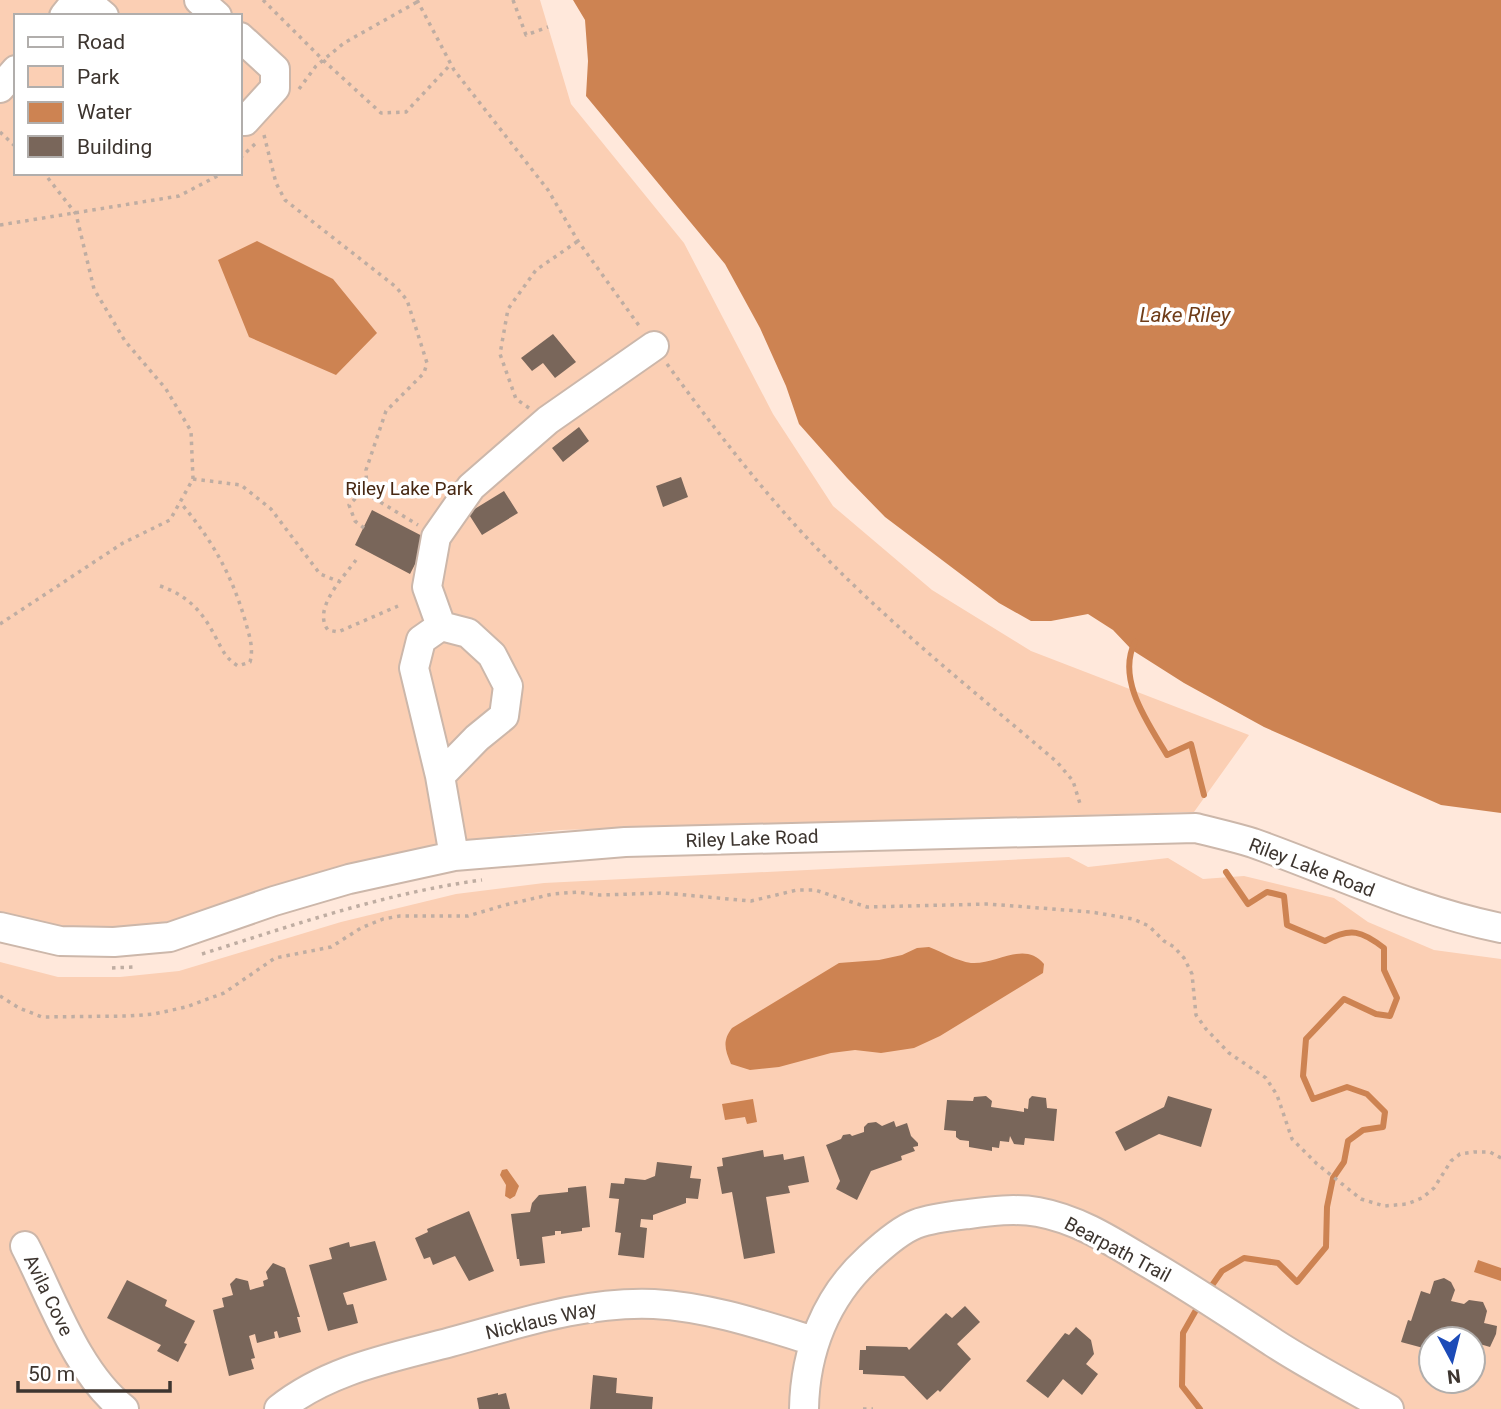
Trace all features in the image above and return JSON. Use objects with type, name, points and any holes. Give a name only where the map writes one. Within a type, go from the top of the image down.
[{"type":"street","points":[[66,14],[78,0]]},
{"type":"street","points":[[85,0],[102,14]]},
{"type":"street","points":[[200,0],[215,14]]},
{"type":"street","points":[[242,39],[275,69],[275,88],[246,121],[242,121]]},
{"type":"street","points":[[0,88],[14,72]]},
{"type":"street","points":[[441,626],[427,587],[436,537],[471,487],[548,420],[654,346]]},
{"type":"street","points":[[440,776],[477,738],[504,716],[508,686],[492,655],[468,633],[441,626],[421,640],[414,668],[440,776],[454,856]]},
{"type":"street","name":"Riley Lake Road","points":[[0,927],[60,941],[114,942],[170,937],[274,901],[349,879],[454,856],[625,842],[1196,828],[1251,843],[1384,894],[1468,921],[1501,928]]},
{"type":"street","name":"Bearpath Trail","points":[[804,1409],[804,1384],[814,1341],[828,1307],[852,1273],[882,1246],[916,1224],[996,1210],[1036,1212],[1072,1221],[1107,1238],[1178,1280],[1304,1362],[1389,1409]]},
{"type":"street","name":"Avila Cove","points":[[25,1247],[65,1330],[88,1370],[124,1409]]},
{"type":"street","name":"Nicklaus Way","points":[[279,1409],[326,1380],[366,1364],[554,1314],[604,1305],[654,1304],[703,1310],[814,1341]]},
{"type":"path","points":[[263,0],[381,113],[406,112],[451,64]]},
{"type":"path","points":[[513,0],[526,35],[548,27]]},
{"type":"path","points":[[294,96],[323,60],[344,43],[417,1],[451,64],[548,190],[578,241],[704,414],[796,526],[879,610],[1057,762],[1073,781],[1081,803],[1082,829]]},
{"type":"path","points":[[242,156],[271,125]]},
{"type":"path","points":[[0,132],[14,145]]},
{"type":"path","points":[[264,135],[276,183],[285,200],[396,287],[407,300],[424,350],[427,363],[424,373],[386,411],[378,431],[366,470],[367,494]]},
{"type":"path","points":[[0,624],[123,543],[170,520],[194,480],[191,431],[166,389],[125,341],[94,289],[76,214],[46,175]]},
{"type":"path","points":[[0,225],[179,196],[219,175]]},
{"type":"path","points":[[548,420],[516,399],[500,354],[508,309],[536,270],[578,241]]},
{"type":"path","points":[[194,480],[241,485],[271,509],[320,574],[340,582]]},
{"type":"path","points":[[364,527],[355,522],[349,505],[358,497],[367,494]]},
{"type":"path","points":[[367,494],[436,537]]},
{"type":"path","points":[[160,586],[177,592],[197,607],[226,659],[238,666],[250,662],[253,649],[232,578],[203,529],[180,502]]},
{"type":"path","points":[[356,560],[323,611],[323,623],[328,630],[338,632],[398,606]]},
{"type":"path","points":[[200,954],[336,911],[491,878]]},
{"type":"path","points":[[0,996],[26,1012],[41,1017],[154,1014],[186,1007],[216,996],[275,958],[331,947],[361,928],[383,919],[400,916],[468,916],[553,894],[663,893],[751,901],[797,890],[815,890],[867,907],[988,904],[1091,912],[1133,919],[1149,926],[1174,947],[1184,958],[1192,974],[1196,1015],[1206,1030],[1229,1053],[1266,1078],[1278,1095],[1292,1139],[1317,1164],[1361,1199],[1384,1206],[1407,1204],[1422,1198],[1434,1188],[1451,1161],[1460,1154],[1490,1152],[1501,1158]]},
{"type":"path","points":[[106,968],[140,966]]},
{"type":"path","points":[[863,1409],[873,1409]]},
{"type":"green space","name":"Riley Lake Park","points":[[0,0],[540,0],[571,104],[684,243],[773,414],[833,506],[932,590],[1031,651],[1249,735],[1194,812],[560,830],[484,838],[335,867],[175,920],[111,930],[52,925],[0,912]]},
{"type":"green space","points":[[1069,857],[1088,867],[1168,858],[1203,879],[1244,876],[1334,898],[1368,922],[1434,950],[1501,959],[1501,1409],[0,1409],[0,962],[58,977],[120,977],[179,971],[341,922],[456,894],[544,883]]},
{"type":"water","name":"Lake Riley","points":[[573,0],[1501,0],[1501,813],[1441,805],[1264,727],[1184,683],[1132,650],[1113,630],[1088,614],[1051,621],[1031,621],[999,603],[885,517],[799,424],[786,386],[760,328],[725,264],[586,96],[588,61],[585,20]]},
{"type":"water","points":[[257,241],[333,279],[377,333],[336,375],[249,337],[218,260]]},
{"type":"water","points":[[929,947],[971,963],[1028,954],[1044,964],[1043,973],[940,1036],[914,1048],[881,1053],[855,1050],[831,1053],[779,1067],[750,1070],[731,1064],[726,1046],[732,1028],[839,963],[879,960]]},
{"type":"water","points":[[753,1099],[757,1122],[747,1124],[745,1117],[725,1120],[722,1104]]},
{"type":"water","points":[[507,1169],[519,1186],[515,1196],[510,1199],[505,1196],[506,1185],[500,1175],[502,1170]]},
{"type":"water","points":[[1478,1260],[1501,1268],[1501,1281],[1474,1272]]},
{"type":"building","points":[[553,334],[576,362],[555,378],[543,363],[532,371],[521,358]]},
{"type":"building","points":[[579,427],[589,441],[563,462],[552,448]]},
{"type":"building","points":[[681,477],[688,497],[663,507],[656,486]]},
{"type":"building","points":[[504,491],[518,513],[482,535],[468,513]]},
{"type":"building","points":[[372,510],[428,539],[410,574],[355,545]]},
{"type":"building","points":[[986,1096],[992,1101],[991,1107],[1024,1112],[1024,1108],[1028,1109],[1032,1096],[1046,1098],[1047,1108],[1057,1109],[1054,1141],[1025,1138],[1024,1145],[1014,1144],[1010,1136],[1009,1142],[1000,1141],[999,1148],[992,1147],[992,1151],[969,1147],[969,1141],[956,1137],[956,1131],[944,1130],[947,1100],[973,1101],[974,1097]]},
{"type":"building","points":[[1168,1096],[1212,1109],[1201,1147],[1159,1134],[1125,1151],[1115,1132],[1164,1107]]},
{"type":"building","points":[[894,1121],[896,1127],[907,1123],[911,1136],[918,1143],[918,1146],[913,1147],[915,1151],[901,1156],[902,1160],[871,1171],[857,1200],[836,1189],[840,1181],[826,1145],[841,1139],[843,1135],[852,1136],[864,1132],[868,1123],[876,1122],[882,1126]]},
{"type":"building","points":[[763,1150],[764,1157],[783,1154],[784,1160],[804,1156],[809,1182],[788,1186],[790,1193],[766,1197],[775,1253],[744,1259],[732,1192],[722,1194],[717,1167],[723,1166],[722,1158]]},
{"type":"building","points":[[657,1162],[692,1166],[690,1178],[701,1179],[698,1199],[686,1198],[686,1203],[653,1215],[653,1220],[641,1219],[640,1227],[647,1228],[644,1258],[618,1255],[621,1233],[615,1232],[619,1199],[609,1198],[611,1183],[624,1184],[625,1178],[645,1180],[655,1176]]},
{"type":"building","points":[[586,1186],[590,1227],[561,1234],[561,1231],[555,1231],[555,1235],[542,1237],[545,1263],[520,1266],[511,1214],[530,1212],[532,1203],[539,1195],[568,1192],[568,1188]]},
{"type":"building","points":[[469,1211],[494,1271],[469,1281],[455,1256],[433,1265],[430,1257],[424,1259],[415,1238],[428,1232],[427,1229]]},
{"type":"building","points":[[375,1241],[387,1280],[343,1293],[347,1305],[353,1304],[358,1323],[328,1331],[309,1265],[332,1259],[329,1248],[349,1242],[350,1247]]},
{"type":"building","points":[[273,1263],[285,1268],[300,1317],[297,1317],[301,1332],[279,1338],[277,1331],[274,1332],[275,1338],[257,1343],[255,1334],[249,1336],[255,1358],[251,1359],[254,1369],[229,1376],[213,1310],[224,1307],[222,1298],[233,1295],[230,1284],[236,1278],[248,1281],[250,1290],[264,1286],[263,1281],[268,1279],[266,1272]]},
{"type":"building","points":[[1444,1278],[1451,1282],[1455,1290],[1451,1301],[1464,1304],[1469,1300],[1483,1302],[1487,1311],[1484,1323],[1497,1326],[1490,1347],[1487,1346],[1487,1325],[1417,1325],[1417,1346],[1401,1342],[1421,1291],[1430,1294],[1434,1281]]},
{"type":"building","points":[[127,1280],[167,1300],[165,1306],[195,1321],[178,1362],[157,1351],[161,1345],[107,1318]]},
{"type":"building","points":[[965,1306],[980,1322],[957,1344],[971,1359],[940,1392],[938,1390],[927,1400],[904,1376],[863,1374],[863,1370],[859,1370],[860,1350],[866,1350],[866,1346],[907,1347],[909,1350],[946,1313],[952,1318]]},
{"type":"building","points":[[1076,1327],[1091,1340],[1094,1354],[1086,1364],[1098,1374],[1082,1395],[1063,1379],[1048,1398],[1026,1381],[1065,1333],[1069,1335]]},
{"type":"building","points":[[593,1375],[617,1378],[616,1393],[653,1397],[652,1409],[590,1409]]},
{"type":"building","points":[[506,1393],[510,1409],[479,1409],[477,1398]]},
{"type":"waterway","points":[[1135,642],[1129,671],[1137,700],[1167,755],[1191,744],[1204,795]]},
{"type":"waterway","points":[[1208,1291],[1222,1271],[1244,1258],[1278,1263],[1297,1282],[1326,1247],[1327,1207],[1333,1178],[1344,1162],[1348,1141],[1363,1130],[1383,1127],[1385,1112],[1367,1094],[1347,1087],[1313,1099],[1303,1076],[1306,1039],[1344,999],[1376,1014],[1390,1016],[1397,998],[1384,970],[1384,948],[1376,942],[1356,933],[1342,934],[1325,941],[1287,925],[1284,896],[1267,892],[1248,904],[1226,872]]},
{"type":"waterway","points":[[1200,1303],[1183,1333],[1182,1386],[1200,1409]]}]
